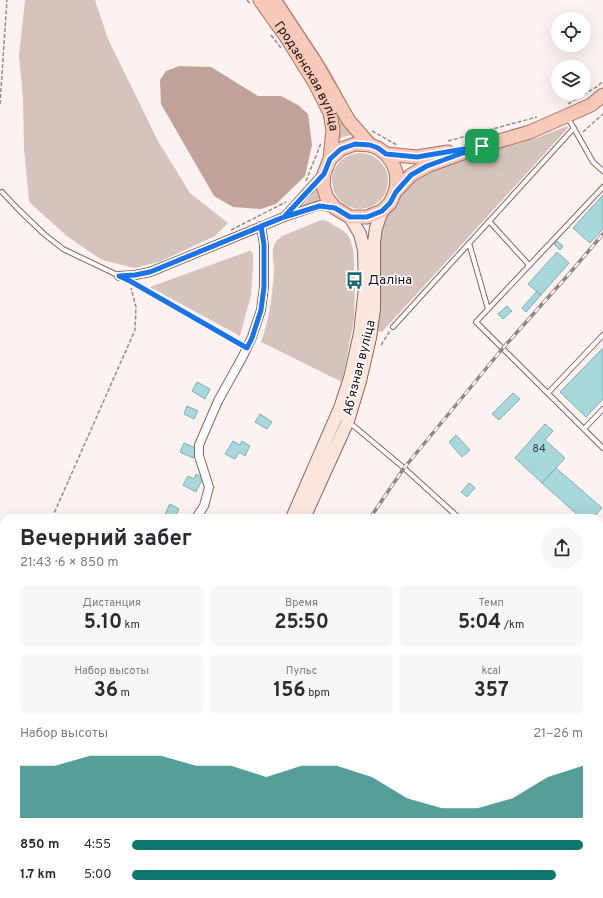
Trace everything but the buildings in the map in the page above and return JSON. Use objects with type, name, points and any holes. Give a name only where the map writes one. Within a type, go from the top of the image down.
[{"type":"main road","name":"Гродзенская вуліца","points":[[274,0],[316,62],[349,122],[370,145]]},
{"type":"main road","name":"Гродзенская вуліца","points":[[256,3],[287,38],[316,83],[330,113],[333,130],[330,159]]},
{"type":"main road","name":"Абʼязная вуліца","points":[[382,211],[390,203],[396,192],[411,175],[427,166],[482,146],[530,132],[566,110],[591,105],[603,95]]},
{"type":"main road","points":[[330,159],[341,149],[355,144],[370,145]]},
{"type":"main road","name":"Абʼязная вуліца","points":[[370,145],[378,148],[386,154],[417,157],[482,146]]},
{"type":"main road","points":[[386,154],[392,162],[396,172],[396,192]]},
{"type":"main road","name":"Абʼязная вуліца","points":[[330,159],[324,174],[323,186],[327,198],[335,208],[350,217]]},
{"type":"main road","points":[[350,217],[367,217],[382,211]]},
{"type":"street","points":[[284,217],[324,174]]},
{"type":"street","points":[[119,276],[150,272],[284,217],[320,206],[335,208]]},
{"type":"street","name":"Абʼязная вуліца","points":[[306,514],[348,421],[360,381],[370,338],[374,309],[374,242],[376,228],[382,211]]},
{"type":"street","name":"Абʼязная вуліца","points":[[294,514],[338,414],[350,378],[360,333],[365,288],[364,250],[360,234],[350,217]]},
{"type":"street","points":[[199,514],[204,506],[209,487],[199,456],[199,445],[218,400],[252,338],[261,310],[264,287],[264,245],[261,226]]},
{"type":"lane","points":[[566,110],[593,162],[603,171]]},
{"type":"lane","points":[[393,327],[574,128]]},
{"type":"lane","points":[[603,187],[476,322],[603,448]]},
{"type":"lane","points":[[2,192],[19,210],[63,249],[130,281],[247,348]]},
{"type":"lane","points":[[489,221],[529,265]]},
{"type":"lane","points":[[469,244],[488,309]]},
{"type":"lane","points":[[548,393],[603,335]]},
{"type":"lane","points":[[584,429],[603,409]]},
{"type":"lane","points":[[338,414],[404,468],[455,514]]},
{"type":"path","points":[[0,104],[7,0]]},
{"type":"path","points":[[247,0],[256,3]]},
{"type":"path","points":[[269,31],[282,50]]},
{"type":"path","points":[[566,110],[603,81]]},
{"type":"path","points":[[579,136],[603,114]]},
{"type":"path","points":[[444,142],[537,117]]},
{"type":"path","points":[[372,131],[397,145]]},
{"type":"path","points":[[304,184],[323,138]]},
{"type":"path","points":[[228,231],[288,202]]},
{"type":"path","points":[[54,514],[135,330],[136,306],[130,281]]},
{"type":"path","points":[[381,345],[393,327]]},
{"type":"shaded area","points":[[25,0],[95,0],[108,39],[158,141],[190,193],[228,223],[215,236],[159,262],[134,268],[102,260],[68,237],[29,202],[24,148],[23,99],[19,56]]},
{"type":"shaded area","points":[[280,0],[284,0],[331,72],[345,99],[345,103]]},
{"type":"shaded area","points":[[179,66],[211,67],[258,96],[281,96],[298,105],[308,114],[312,145],[305,176],[276,204],[261,209],[233,207],[214,196],[161,104],[160,80],[166,71]]},
{"type":"shaded area","points":[[338,112],[355,134],[343,137],[337,141],[336,113]]},
{"type":"shaded area","points":[[567,126],[568,128],[382,332],[376,331],[381,274],[379,240],[382,221],[407,185],[438,166],[537,138]]},
{"type":"shaded area","points":[[355,153],[365,153],[380,161],[386,170],[388,181],[386,192],[380,201],[365,209],[355,209],[344,204],[337,197],[332,186],[332,176],[337,165],[344,158]]},
{"type":"shaded area","points":[[317,187],[322,201],[310,204],[294,211],[306,202]]},
{"type":"shaded area","points":[[321,220],[328,222],[346,233],[351,243],[354,255],[354,279],[352,280],[352,287],[355,287],[354,319],[342,382],[261,342],[269,316],[274,271],[274,245],[282,236]]},
{"type":"shaded area","points":[[249,251],[253,254],[251,295],[240,336],[150,287]]},
{"type":"railway","points":[[373,514],[404,468],[503,348],[603,234]]},
{"type":"place","name":"Даліна","points":[[355,281]]},
{"type":"route","points":[[482,146],[417,157],[386,154],[378,148],[370,145],[355,144],[341,149],[330,159],[324,174],[284,217],[277,220],[261,226],[264,245],[264,287],[261,310],[252,338],[247,348],[119,276],[150,272],[244,234],[261,226],[284,217],[320,206],[335,208],[350,217],[367,217],[382,211],[390,203],[396,192],[411,175],[427,166],[482,146]]}]
